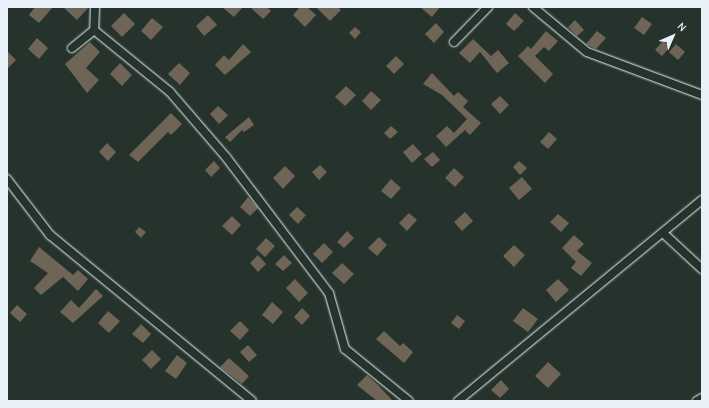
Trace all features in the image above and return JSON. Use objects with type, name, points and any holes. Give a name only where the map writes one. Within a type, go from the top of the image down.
[{"type":"street","points":[[72,48],[94,30],[95,7]]},
{"type":"street","points":[[454,42],[488,7]]},
{"type":"street","points":[[533,7],[587,52],[702,95]]},
{"type":"street","points":[[94,30],[170,92],[226,157],[329,293],[345,350],[409,401]]},
{"type":"street","points":[[7,179],[50,236],[252,401]]},
{"type":"street","points":[[458,401],[702,200]]},
{"type":"street","points":[[663,233],[702,269]]},
{"type":"street","points":[[697,401],[702,398]]},
{"type":"building","points":[[35,7],[53,7],[39,23],[29,15]]},
{"type":"building","points":[[63,7],[89,7],[77,20]]},
{"type":"building","points":[[222,7],[243,7],[234,17]]},
{"type":"building","points":[[250,7],[267,7],[271,11],[263,19]]},
{"type":"building","points":[[300,7],[307,7],[316,15],[305,27],[293,15]]},
{"type":"building","points":[[316,7],[338,7],[341,10],[330,21]]},
{"type":"building","points":[[420,7],[440,7],[432,17]]},
{"type":"building","points":[[124,13],[135,24],[122,37],[111,26]]},
{"type":"building","points":[[515,13],[524,21],[514,31],[506,24]]},
{"type":"building","points":[[208,15],[217,25],[204,36],[196,26]]},
{"type":"building","points":[[642,17],[652,24],[644,35],[634,28]]},
{"type":"building","points":[[152,18],[163,27],[151,40],[141,31]]},
{"type":"building","points":[[575,20],[584,30],[577,36],[568,27]]},
{"type":"building","points":[[436,23],[444,32],[434,43],[425,34]]},
{"type":"building","points":[[355,27],[361,32],[355,39],[349,33]]},
{"type":"building","points":[[546,31],[558,41],[549,51],[544,47],[535,56],[553,74],[545,83],[518,56],[528,46],[531,49]]},
{"type":"building","points":[[597,31],[606,38],[596,49],[586,44]]},
{"type":"building","points":[[37,38],[48,48],[39,59],[28,49]]},
{"type":"building","points":[[473,39],[491,56],[498,50],[509,63],[497,73],[480,52],[470,63],[459,53]]},
{"type":"building","points":[[663,41],[670,47],[662,56],[655,50]]},
{"type":"building","points":[[90,42],[100,52],[86,68],[99,80],[87,93],[65,64]]},
{"type":"building","points":[[243,44],[251,52],[225,75],[215,65],[224,55],[229,60]]},
{"type":"building","points":[[676,44],[685,52],[678,60],[669,52]]},
{"type":"building","points":[[7,51],[16,60],[7,69]]},
{"type":"building","points":[[396,56],[404,64],[394,74],[386,66]]},
{"type":"building","points":[[120,63],[132,75],[122,86],[110,74]]},
{"type":"building","points":[[179,63],[190,73],[180,85],[168,74]]},
{"type":"building","points":[[432,73],[454,96],[458,92],[468,101],[463,107],[481,123],[470,135],[465,130],[446,147],[436,136],[447,126],[454,133],[467,119],[442,95],[423,84]]},
{"type":"building","points":[[346,86],[356,95],[345,106],[335,97]]},
{"type":"building","points":[[371,91],[381,100],[371,110],[362,101]]},
{"type":"building","points":[[500,96],[509,105],[500,114],[491,104]]},
{"type":"building","points":[[218,106],[228,115],[219,124],[210,114]]},
{"type":"building","points":[[171,113],[182,124],[171,135],[168,132],[138,162],[129,155]]},
{"type":"building","points":[[249,117],[254,125],[244,132],[242,130],[230,142],[225,137]]},
{"type":"building","points":[[391,126],[398,132],[390,139],[384,133]]},
{"type":"building","points":[[549,132],[557,139],[548,149],[540,142]]},
{"type":"building","points":[[107,143],[116,152],[108,161],[99,152]]},
{"type":"building","points":[[413,144],[422,154],[412,163],[403,152]]},
{"type":"building","points":[[433,152],[440,160],[432,167],[424,159]]},
{"type":"building","points":[[214,161],[220,168],[211,177],[205,170]]},
{"type":"building","points":[[519,161],[527,168],[520,175],[513,167]]},
{"type":"building","points":[[320,165],[327,172],[319,180],[312,172]]},
{"type":"building","points":[[285,166],[295,176],[283,189],[273,178]]},
{"type":"building","points":[[454,168],[464,177],[455,187],[445,178]]},
{"type":"building","points":[[522,177],[532,189],[519,200],[509,188]]},
{"type":"building","points":[[391,179],[401,188],[391,199],[381,191]]},
{"type":"building","points":[[248,197],[258,208],[250,216],[240,207]]},
{"type":"building","points":[[297,207],[306,215],[298,224],[289,215]]},
{"type":"building","points":[[465,212],[473,221],[462,231],[454,222]]},
{"type":"building","points":[[409,213],[417,220],[407,231],[399,223]]},
{"type":"building","points":[[558,214],[569,223],[561,232],[550,222]]},
{"type":"building","points":[[232,216],[241,225],[232,235],[222,226]]},
{"type":"building","points":[[139,227],[146,232],[141,238],[135,232]]},
{"type":"building","points":[[347,231],[354,238],[344,248],[337,242]]},
{"type":"building","points":[[574,235],[584,244],[577,251],[592,263],[581,276],[571,268],[576,262],[562,248]]},
{"type":"building","points":[[379,237],[387,245],[377,256],[368,248]]},
{"type":"building","points":[[266,238],[275,246],[265,257],[256,249]]},
{"type":"building","points":[[324,243],[333,252],[322,263],[313,254]]},
{"type":"building","points":[[514,245],[525,255],[514,267],[503,256]]},
{"type":"building","points":[[39,247],[73,275],[78,270],[88,279],[78,291],[63,277],[41,295],[34,288],[48,273],[30,261]]},
{"type":"building","points":[[258,255],[266,264],[258,272],[250,263]]},
{"type":"building","points":[[284,255],[292,263],[283,271],[275,264]]},
{"type":"building","points":[[342,263],[354,274],[344,284],[332,273]]},
{"type":"building","points":[[295,279],[308,293],[299,302],[286,288]]},
{"type":"building","points":[[558,279],[569,290],[556,302],[546,290]]},
{"type":"building","points":[[96,289],[103,296],[73,323],[60,312],[71,300],[79,308]]},
{"type":"building","points":[[272,302],[283,312],[273,324],[262,315]]},
{"type":"building","points":[[17,305],[27,314],[20,322],[10,313]]},
{"type":"building","points":[[302,308],[310,316],[302,325],[294,317]]},
{"type":"building","points":[[523,308],[538,319],[528,332],[513,321]]},
{"type":"building","points":[[108,311],[120,321],[109,333],[98,323]]},
{"type":"building","points":[[457,315],[465,321],[459,329],[451,323]]},
{"type":"building","points":[[240,321],[249,330],[240,340],[230,331]]},
{"type":"building","points":[[141,324],[151,334],[143,343],[132,334]]},
{"type":"building","points":[[384,331],[400,346],[403,343],[413,352],[404,363],[376,339]]},
{"type":"building","points":[[248,345],[257,355],[249,362],[240,352]]},
{"type":"building","points":[[152,350],[161,359],[151,369],[142,360]]},
{"type":"building","points":[[177,355],[187,363],[176,379],[165,371]]},
{"type":"building","points":[[229,358],[249,376],[242,384],[220,367]]},
{"type":"building","points":[[548,362],[561,374],[548,388],[535,376]]},
{"type":"building","points":[[367,375],[393,401],[377,401],[357,385]]},
{"type":"building","points":[[501,380],[509,389],[500,398],[491,390]]}]
